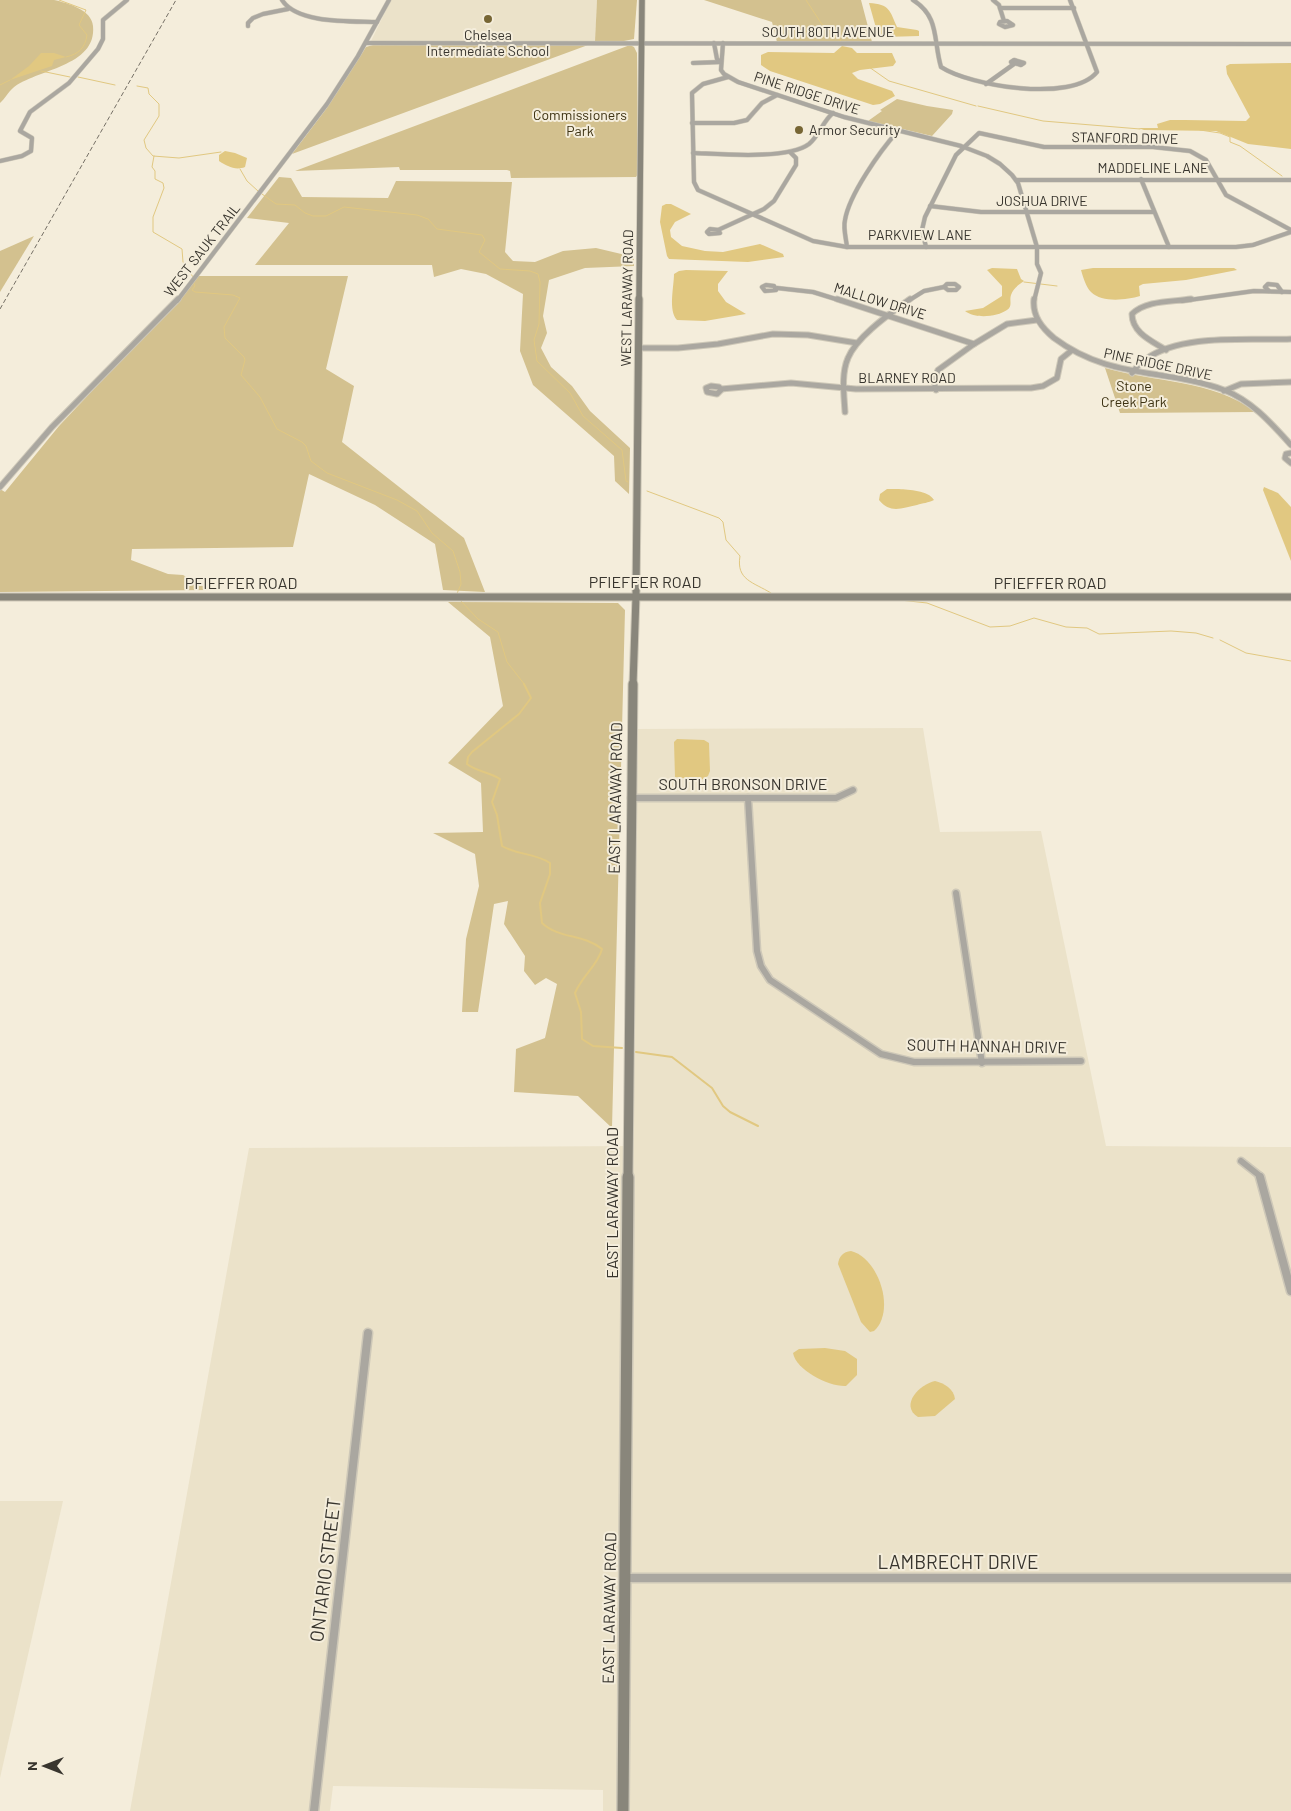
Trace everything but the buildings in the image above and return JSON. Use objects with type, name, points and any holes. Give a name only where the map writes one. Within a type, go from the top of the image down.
[{"type":"main road","name":"WEST LARAWAY ROAD","points":[[636,596],[642,0]]},
{"type":"main road","name":"EAST LARAWAY ROAD","points":[[623,1811],[631,798],[636,596]]},
{"type":"main road","name":"PFIEFFER ROAD","points":[[0,597],[1291,597]]},
{"type":"street","points":[[0,162],[22,156],[31,151],[32,138],[20,131],[23,123],[30,112],[69,83],[98,49],[104,39],[103,20],[127,0]]},
{"type":"street","points":[[282,0],[288,9],[318,18],[377,22]]},
{"type":"street","name":"WEST SAUK TRAIL","points":[[0,488],[52,427],[177,301],[327,104],[366,43],[389,0]]},
{"type":"street","points":[[913,0],[929,12],[937,44],[940,67],[959,76],[986,84],[1014,90],[1033,91],[1088,80],[1095,75],[1097,68],[1070,0]]},
{"type":"street","points":[[993,0],[1000,8],[1004,21]]},
{"type":"street","points":[[1000,8],[1074,8]]},
{"type":"street","points":[[248,26],[248,23],[253,18],[288,9]]},
{"type":"street","name":"SOUTH 80TH AVENUE","points":[[366,43],[1291,44]]},
{"type":"street","points":[[714,43],[717,59],[721,62]]},
{"type":"street","points":[[723,44],[721,70],[728,77]]},
{"type":"street","points":[[693,62],[721,62]]},
{"type":"street","points":[[986,84],[1014,64]]},
{"type":"street","name":"PINE RIDGE DRIVE","points":[[728,77],[833,114],[897,132],[963,147],[1001,164],[1016,180],[1037,247],[1037,264],[1041,273],[1038,288],[1034,295],[1034,310],[1037,320],[1058,342],[1096,362],[1132,373],[1182,380],[1224,391],[1260,411],[1291,444]]},
{"type":"street","name":"PARKVIEW LANE","points":[[728,77],[705,83],[693,91],[691,96],[694,182],[698,190],[713,199],[813,241],[847,247],[1244,247],[1291,231]]},
{"type":"street","points":[[692,123],[734,123],[747,120],[762,103],[776,95]]},
{"type":"street","points":[[693,153],[790,152],[810,143],[824,120],[833,114]]},
{"type":"street","points":[[847,247],[845,222],[849,209],[884,146],[897,132]]},
{"type":"street","name":"STANFORD DRIVE","points":[[963,147],[978,133],[1054,148],[1184,150],[1197,154],[1206,160],[1226,195],[1291,231]]},
{"type":"street","points":[[926,246],[922,225],[956,155],[963,147]]},
{"type":"street","points":[[718,230],[764,209],[774,201],[796,165],[796,158],[790,152]]},
{"type":"street","points":[[1141,179],[1168,247]]},
{"type":"street","name":"MADDELINE LANE","points":[[1016,180],[1291,180]]},
{"type":"street","name":"JOSHUA DRIVE","points":[[930,206],[977,212],[1154,212]]},
{"type":"street","points":[[845,412],[844,388],[848,359],[857,343],[890,315],[922,292],[944,287]]},
{"type":"street","name":"MALLOW DRIVE","points":[[777,288],[813,292],[890,315],[974,344]]},
{"type":"street","points":[[1166,350],[1135,328],[1131,321],[1132,314],[1138,308],[1148,305],[1254,291],[1291,292]]},
{"type":"street","points":[[936,390],[934,381],[938,370],[974,344],[1007,324],[1037,320]]},
{"type":"street","points":[[639,346],[678,348],[718,344],[774,334],[808,335],[857,343]]},
{"type":"street","points":[[1132,373],[1145,358],[1166,350],[1208,341],[1291,339]]},
{"type":"street","name":"BLARNEY ROAD","points":[[721,389],[791,383],[844,388],[1024,389],[1043,386],[1057,378],[1061,359],[1072,351]]},
{"type":"street","points":[[1224,391],[1241,384],[1291,382]]},
{"type":"street","points":[[1284,438],[1291,437]]},
{"type":"street","points":[[1291,452],[1286,454],[1285,458],[1291,463]]},
{"type":"street","name":"SOUTH BRONSON DRIVE","points":[[631,798],[836,798],[852,790]]},
{"type":"street","name":"SOUTH HANNAH DRIVE","points":[[748,798],[757,951],[761,966],[770,980],[881,1054],[914,1062],[1081,1062]]},
{"type":"street","points":[[956,893],[982,1063]]},
{"type":"street","points":[[1241,1161],[1260,1176],[1291,1292]]},
{"type":"street","name":"ONTARIO STREET","points":[[314,1811],[368,1333]]},
{"type":"street","name":"LAMBRECHT DRIVE","points":[[626,1578],[1291,1578]]},
{"type":"shaded area","name":"Chelsea Intermediate School","points":[[391,0],[597,0],[595,42],[371,41]]},
{"type":"shaded area","points":[[869,3],[885,7],[891,13],[897,27],[917,30],[919,31],[919,36],[885,37],[878,35]]},
{"type":"shaded area","points":[[842,46],[852,48],[857,53],[892,53],[896,62],[893,66],[860,70],[852,73],[858,79],[892,91],[895,96],[880,104],[873,105],[770,71],[761,65],[761,55],[768,52],[834,53]]},
{"type":"shaded area","points":[[41,53],[54,53],[66,57],[54,60],[52,66],[10,80],[29,66]]},
{"type":"shaded area","points":[[1291,63],[1291,149],[1248,144],[1216,131],[1144,130],[1138,128],[1158,128],[1157,124],[1170,120],[1246,121],[1250,117],[1227,74],[1226,66],[1230,64]]},
{"type":"shaded area","points":[[225,151],[247,158],[245,167],[234,168],[219,161],[219,155]]},
{"type":"shaded area","points":[[671,204],[691,214],[675,222],[670,230],[671,237],[682,246],[705,251],[723,252],[760,244],[783,254],[784,257],[748,262],[669,259],[660,222],[662,206]]},
{"type":"shaded area","points":[[992,268],[1017,269],[1021,279],[1024,281],[1012,293],[1010,307],[1007,310],[986,316],[969,314],[965,311],[983,308],[1002,296],[1002,286],[987,270]]},
{"type":"shaded area","points":[[1093,268],[1234,268],[1237,270],[1186,280],[1143,284],[1139,286],[1140,296],[1114,300],[1101,298],[1089,290],[1081,270]]},
{"type":"shaded area","points":[[686,270],[728,271],[718,284],[718,291],[726,302],[746,314],[705,321],[677,320],[674,316],[672,304],[674,274]]},
{"type":"shaded area","points":[[1264,487],[1278,493],[1291,507],[1291,561],[1263,490]]},
{"type":"shaded area","points":[[887,489],[923,492],[934,500],[892,509],[879,500],[880,494]]},
{"type":"shaded area","points":[[923,728],[940,832],[1041,831],[1106,1146],[1291,1147],[1291,1811],[603,1811],[603,1790],[333,1786],[330,1811],[130,1811],[249,1148],[629,1146],[634,729]]},
{"type":"shaded area","points":[[677,739],[704,740],[709,743],[710,771],[708,776],[701,780],[675,777],[674,742]]},
{"type":"shaded area","points":[[851,1251],[861,1256],[869,1264],[881,1286],[884,1311],[874,1331],[870,1332],[861,1322],[838,1264],[842,1255]]},
{"type":"shaded area","points":[[825,1348],[845,1351],[857,1359],[857,1375],[846,1386],[831,1384],[814,1376],[800,1365],[793,1353],[799,1349]]},
{"type":"shaded area","points":[[935,1381],[948,1387],[953,1392],[955,1399],[935,1416],[918,1417],[913,1412],[911,1401],[923,1386]]},
{"type":"shaded area","points":[[0,1501],[63,1501],[0,1778]]},
{"type":"green space","points":[[0,0],[60,1],[84,12],[92,20],[93,26],[92,40],[76,59],[23,82],[11,90],[0,103]]},
{"type":"green space","points":[[597,0],[637,0],[634,39],[595,41]]},
{"type":"green space","points":[[704,0],[861,0],[872,42],[777,42],[772,22]]},
{"type":"green space","name":"Commissioners Park","points":[[373,45],[588,45],[292,154],[326,109],[366,47]]},
{"type":"green space","name":"Commissioners Park","points":[[630,45],[634,47],[637,53],[638,174],[636,177],[511,178],[510,171],[507,170],[400,170],[399,167],[295,171]]},
{"type":"green space","points":[[897,99],[953,110],[952,114],[932,136],[868,121],[882,111],[880,110]]},
{"type":"green space","points":[[279,177],[291,178],[302,197],[388,198],[396,181],[512,182],[505,252],[513,261],[535,262],[563,251],[596,248],[634,257],[634,266],[585,268],[549,280],[543,316],[547,333],[541,348],[551,367],[572,386],[590,411],[630,448],[629,494],[615,481],[614,456],[533,385],[520,351],[523,294],[486,274],[461,269],[434,277],[432,265],[255,265],[289,223],[247,218]]},
{"type":"green space","points":[[34,236],[0,292],[0,251]]},
{"type":"green space","points":[[197,276],[348,276],[326,369],[354,386],[342,442],[464,538],[485,592],[443,590],[435,544],[375,505],[309,474],[293,547],[132,549],[131,560],[168,574],[183,575],[210,590],[0,592],[0,489],[5,492],[59,426],[175,303]]},
{"type":"green space","name":"Stone Creek Park","points":[[1105,368],[1183,383],[1221,393],[1239,401],[1256,412],[1120,413]]},
{"type":"green space","points":[[448,602],[618,603],[625,610],[612,1128],[578,1096],[514,1092],[516,1049],[545,1038],[557,984],[546,978],[535,985],[524,971],[525,956],[504,924],[508,901],[494,904],[478,1012],[462,1012],[466,939],[479,886],[475,854],[433,833],[483,832],[481,783],[448,763],[503,706],[490,637]]},
{"type":"waterway","points":[[59,0],[86,10],[79,25],[87,35],[85,44],[78,52],[66,57]]},
{"type":"waterway","points":[[806,0],[821,23],[842,42]]},
{"type":"waterway","points":[[869,67],[889,81],[976,106]]},
{"type":"waterway","points":[[41,71],[70,77]]},
{"type":"waterway","points":[[78,77],[115,85]]},
{"type":"waterway","points":[[0,85],[10,80]]},
{"type":"waterway","points":[[137,86],[148,88],[149,94],[159,104],[159,116],[144,140],[146,148],[154,156]]},
{"type":"waterway","points":[[978,106],[1043,121],[1140,129]]},
{"type":"waterway","points":[[1200,130],[1220,133],[1230,137],[1230,142],[1240,146],[1282,176]]},
{"type":"waterway","points":[[154,156],[179,158],[221,152]]},
{"type":"waterway","points":[[154,156],[152,167],[155,171],[155,179],[163,183],[164,188],[153,217],[153,232],[182,249],[183,262],[193,277]]},
{"type":"waterway","points":[[240,169],[247,181],[258,191]]},
{"type":"waterway","points":[[262,194],[276,204],[295,205],[305,213],[313,216],[326,216],[344,207],[417,215],[428,219],[437,229],[482,235],[485,240],[479,252],[500,269],[530,271],[538,274],[540,282],[539,324],[534,340],[537,361],[570,393],[583,416],[622,450],[626,481],[628,482]]},
{"type":"waterway","points":[[193,281],[195,286],[192,290],[195,292],[233,295],[240,298],[224,327],[225,338],[244,357],[241,375],[260,397],[277,429],[302,442],[306,446],[311,461],[327,473],[397,500],[417,511],[432,533],[453,551],[460,572],[461,584],[456,596]]},
{"type":"waterway","points":[[1024,282],[1057,286]]},
{"type":"waterway","points":[[647,491],[719,518],[723,522],[726,540],[740,556],[739,564],[743,575],[752,583],[771,593]]},
{"type":"waterway","points":[[459,599],[478,619],[498,632],[507,662],[525,685]]},
{"type":"waterway","points":[[900,600],[927,603],[990,627],[1010,626],[1034,618],[1066,627],[1087,628],[1099,634],[1171,631],[1196,633],[1213,638]]},
{"type":"waterway","points":[[1220,640],[1246,653],[1291,661]]},
{"type":"waterway","points":[[524,684],[531,698],[519,714],[472,752],[468,757],[467,764],[500,779],[492,802],[497,815],[502,846],[538,857],[550,863],[550,874],[540,903],[542,923],[556,932],[587,941],[602,949],[575,993],[581,1012],[582,1039],[593,1046],[622,1048]]},
{"type":"waterway","points":[[636,1052],[672,1057],[712,1088],[723,1106],[730,1112],[758,1126]]},
{"type":"railway","points":[[0,309],[176,0]]},
{"type":"place","name":"Chelsea Intermediate School","points":[[488,19]]},
{"type":"place","name":"Armor Security","points":[[799,130]]}]
